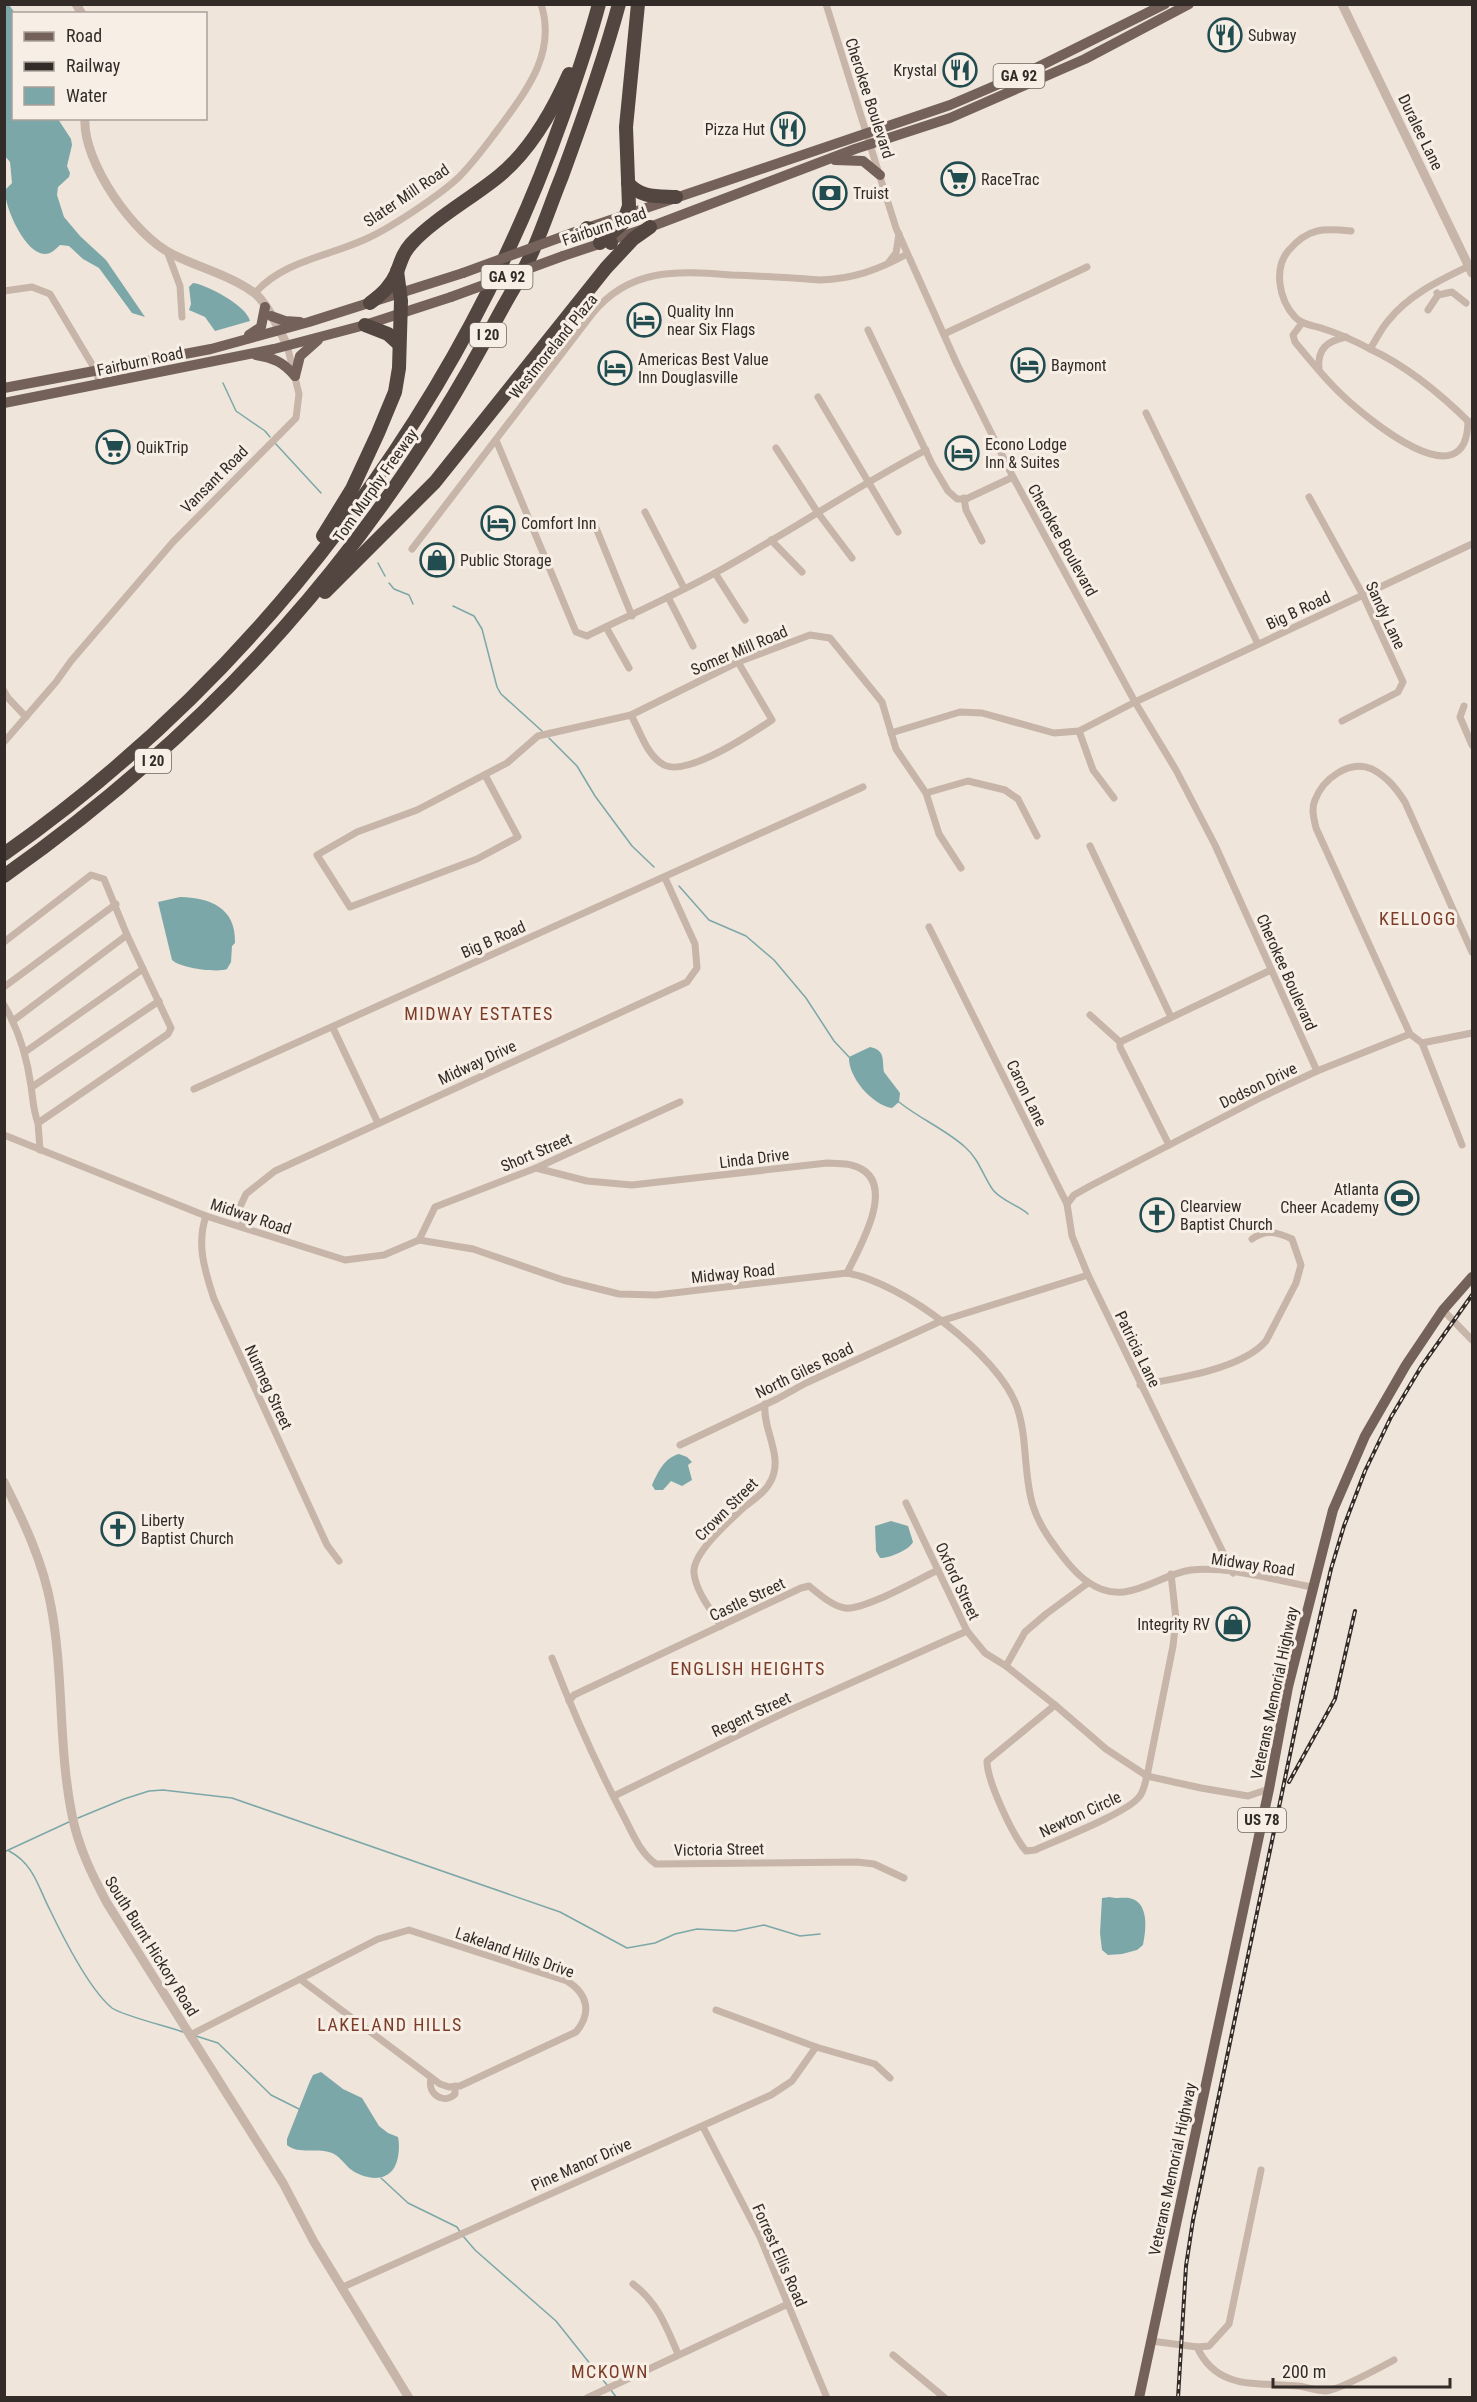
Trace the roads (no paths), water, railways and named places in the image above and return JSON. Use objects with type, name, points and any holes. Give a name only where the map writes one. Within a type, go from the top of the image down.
[{"type":"highway","name":"Tom Murphy Freeway","points":[[4,876],[82,820],[198,719],[285,628],[347,554],[412,462],[475,360],[530,258],[591,100],[619,4]]},
{"type":"highway","points":[[606,240],[623,223],[627,214],[626,128],[638,4]]},
{"type":"highway","name":"Tom Murphy Freeway","points":[[4,854],[80,798],[162,725],[222,665],[332,539],[381,472],[428,400],[457,350],[513,241],[569,98],[598,8]]},
{"type":"highway","points":[[370,303],[386,291],[403,255],[413,242],[501,175],[524,150],[562,90],[598,8]]},
{"type":"highway","points":[[628,183],[637,192],[645,195],[676,197]]},
{"type":"highway","points":[[285,628],[351,567],[435,482],[606,268],[633,239],[650,227]]},
{"type":"highway","points":[[581,230],[606,240],[612,252],[606,268]]},
{"type":"highway","points":[[275,607],[340,510],[378,433],[395,392],[399,368],[400,294],[397,271]]},
{"type":"highway","points":[[364,325],[388,334],[399,344]]},
{"type":"main road","name":"Fairburn Road","points":[[4,403],[247,354],[399,315],[606,240],[650,227],[826,160],[869,139],[1011,80],[1165,4]]},
{"type":"main road","name":"Fairburn Road","points":[[4,388],[155,361],[280,331],[463,273],[676,197],[869,139],[951,118],[1085,59],[1190,4]]},
{"type":"main road","points":[[826,160],[863,161],[880,175]]},
{"type":"main road","points":[[233,343],[257,332],[268,312],[285,321],[309,322]]},
{"type":"main road","points":[[295,376],[300,356],[324,336]]},
{"type":"main road","points":[[247,354],[274,358],[285,364],[295,376]]},
{"type":"main road","name":"Veterans Memorial Highway","points":[[1139,2397],[1269,1789],[1288,1687],[1333,1510],[1365,1436],[1406,1365],[1443,1310],[1473,1277]]},
{"type":"street","name":"Slater Mill Road","points":[[255,293],[263,284],[284,271],[368,238],[458,178],[477,157],[530,86],[539,66],[546,29],[541,4]]},
{"type":"street","name":"Cherokee Boulevard","points":[[826,4],[899,234],[914,269],[1013,477],[1135,702],[1176,770],[1215,845],[1317,1071]]},
{"type":"street","name":"Duralee Lane","points":[[1342,4],[1471,270]]},
{"type":"street","name":"Vansant Road","points":[[4,742],[173,542],[296,418],[299,402],[287,345],[255,293],[166,251],[141,229],[120,204],[104,179],[88,146],[85,120]]},
{"type":"street","points":[[1302,323],[1293,335],[1295,342],[1341,394],[1372,420],[1430,455],[1444,457],[1456,453],[1467,440],[1470,423],[1426,383],[1370,349],[1302,323],[1286,306],[1281,292],[1280,271],[1285,255],[1300,237],[1318,230],[1351,231]]},
{"type":"street","points":[[882,268],[896,254],[899,234]]},
{"type":"street","points":[[166,251],[180,286],[182,317]]},
{"type":"street","name":"Westmoreland Plaza","points":[[412,549],[595,311],[616,292],[634,281],[658,274],[686,272],[820,280],[842,279],[882,268],[908,254]]},
{"type":"street","points":[[893,262],[903,263],[914,269]]},
{"type":"street","points":[[944,334],[1087,267]]},
{"type":"street","points":[[1370,349],[1387,321],[1413,297],[1433,285],[1446,282],[1471,270]]},
{"type":"street","points":[[1433,285],[1438,295]]},
{"type":"street","points":[[4,291],[32,287],[50,294],[96,371],[100,385]]},
{"type":"street","points":[[1428,310],[1438,295],[1452,292],[1466,303]]},
{"type":"street","points":[[868,330],[948,492],[957,498],[964,498],[1013,477]]},
{"type":"street","points":[[1319,371],[1318,359],[1321,349],[1332,340],[1346,338]]},
{"type":"street","points":[[818,397],[898,532]]},
{"type":"street","points":[[1146,414],[1258,644]]},
{"type":"street","points":[[496,440],[576,632],[587,636],[632,616],[715,573],[818,513],[867,481],[926,450]]},
{"type":"street","points":[[776,448],[818,513],[852,558]]},
{"type":"street","name":"Sandy Lane","points":[[1309,497],[1363,595],[1403,682],[1398,692],[1342,721]]},
{"type":"street","points":[[964,498],[966,510],[982,541]]},
{"type":"street","points":[[645,512],[684,588]]},
{"type":"street","points":[[594,523],[632,616]]},
{"type":"street","points":[[771,540],[802,572]]},
{"type":"street","name":"Big B Road","points":[[1079,730],[1473,544]]},
{"type":"street","points":[[715,573],[745,620]]},
{"type":"street","points":[[668,597],[693,646]]},
{"type":"street","points":[[606,627],[629,668]]},
{"type":"street","name":"Somer Mill Road","points":[[485,775],[518,837],[477,859],[350,907],[317,855],[357,832],[417,810],[485,775],[507,763],[538,736],[631,715],[738,662],[810,635],[830,638],[882,702],[896,749],[926,793],[939,834],[961,867]]},
{"type":"street","points":[[631,715],[653,756],[665,766],[680,768],[736,744],[772,720],[738,662]]},
{"type":"street","points":[[4,691],[26,717]]},
{"type":"street","points":[[1464,706],[1460,717],[1473,745]]},
{"type":"street","points":[[891,733],[960,712],[982,712],[1054,733],[1079,730],[1093,770],[1114,798]]},
{"type":"street","points":[[1462,1145],[1422,1043],[1410,1034],[1316,828],[1313,810],[1315,800],[1334,775],[1348,767],[1370,768],[1386,778],[1405,802],[1473,952]]},
{"type":"street","points":[[926,793],[968,781],[1005,790],[1018,799],[1037,836]]},
{"type":"street","name":"Big B Road","points":[[194,1089],[333,1028],[509,945],[665,878],[863,788]]},
{"type":"street","points":[[1090,846],[1171,1017]]},
{"type":"street","points":[[4,942],[92,875],[104,879],[127,935],[171,1028],[168,1034],[38,1123]]},
{"type":"street","name":"Midway Drive","points":[[244,1227],[239,1209],[246,1194],[275,1171],[687,982],[697,968],[695,944],[665,878]]},
{"type":"street","points":[[4,987],[116,904]]},
{"type":"street","name":"Caron Lane","points":[[929,927],[1067,1204],[1072,1236],[1088,1275]]},
{"type":"street","points":[[14,1020],[127,935]]},
{"type":"street","points":[[25,1052],[143,969]]},
{"type":"street","points":[[1120,1042],[1271,970]]},
{"type":"street","points":[[32,1088],[159,1001]]},
{"type":"street","points":[[4,1005],[14,1020],[25,1052],[32,1088],[33,1110],[38,1123],[40,1150]]},
{"type":"street","points":[[1090,1014],[1120,1042],[1120,1047],[1168,1145]]},
{"type":"street","points":[[333,1028],[378,1123]]},
{"type":"street","points":[[1422,1043],[1473,1033]]},
{"type":"street","name":"Dodson Drive","points":[[1067,1204],[1074,1195],[1087,1187],[1317,1071],[1410,1034]]},
{"type":"street","name":"Short Street","points":[[419,1240],[435,1207],[536,1168],[680,1102]]},
{"type":"street","name":"Midway Road","points":[[4,1135],[206,1216],[345,1260],[384,1255],[419,1240],[473,1249],[563,1280],[619,1294],[656,1295],[847,1273],[860,1275],[887,1287],[940,1321],[962,1337],[996,1371],[1009,1389],[1017,1407],[1033,1505],[1045,1533],[1064,1558],[1088,1583],[1118,1593],[1134,1591],[1154,1584],[1171,1574],[1215,1569],[1312,1587]]},
{"type":"street","name":"Linda Drive","points":[[536,1168],[587,1181],[632,1185],[828,1163],[852,1165],[866,1173],[875,1184],[877,1198],[859,1250],[847,1273]]},
{"type":"street","name":"Nutmeg Street","points":[[206,1216],[202,1229],[202,1257],[214,1299],[327,1545],[339,1562]]},
{"type":"street","points":[[1140,1385],[1193,1376],[1249,1354],[1259,1349],[1266,1341],[1296,1283],[1301,1265],[1292,1239],[1282,1234],[1261,1232],[1252,1239]]},
{"type":"street","points":[[940,1321],[1088,1275]]},
{"type":"street","name":"Patricia Lane","points":[[1088,1275],[1233,1573]]},
{"type":"street","points":[[1443,1310],[1473,1340]]},
{"type":"street","name":"North Giles Road","points":[[680,1444],[940,1321]]},
{"type":"street","name":"Crown Street","points":[[721,1626],[697,1584],[694,1572],[696,1559],[731,1519],[769,1485],[775,1467],[774,1449],[764,1413],[765,1404]]},
{"type":"street","name":"South Burnt Hickory Road","points":[[4,1482],[32,1542],[47,1587],[57,1647],[67,1782],[72,1816],[91,1874],[283,2183],[314,2242],[409,2397]]},
{"type":"street","name":"Oxford Street","points":[[906,1503],[967,1631],[985,1653],[1056,1704],[1106,1749],[1147,1776]]},
{"type":"street","name":"Castle Street","points":[[569,1701],[574,1695],[651,1657],[801,1588],[809,1586],[835,1605],[846,1608],[862,1605],[938,1570]]},
{"type":"street","name":"Newton Circle","points":[[1056,1704],[987,1761],[987,1772],[992,1784],[1019,1843],[1026,1851],[1035,1850],[1131,1806],[1141,1796],[1173,1646],[1176,1619],[1171,1574]]},
{"type":"street","points":[[1006,1666],[1025,1632],[1088,1583]]},
{"type":"street","name":"Regent Street","points":[[614,1796],[788,1712],[967,1631]]},
{"type":"street","name":"Victoria Street","points":[[552,1658],[569,1701],[614,1796],[646,1857],[656,1864],[857,1862],[874,1864],[904,1878]]},
{"type":"street","points":[[1147,1776],[1248,1796],[1269,1789]]},
{"type":"street","name":"Lakeland Hills Drive","points":[[190,2035],[378,1939],[409,1930],[567,1981],[576,1987],[584,2000],[587,2012],[585,2021],[576,2032],[455,2086]]},
{"type":"street","points":[[300,1979],[431,2079],[440,2084],[455,2086],[455,2094],[451,2098],[444,2099],[435,2095],[431,2090],[431,2079]]},
{"type":"street","points":[[716,2010],[816,2047],[876,2064],[890,2078]]},
{"type":"street","name":"Pine Manor Drive","points":[[343,2287],[771,2095],[792,2081],[816,2047]]},
{"type":"street","name":"Forrest Ellis Road","points":[[703,2127],[760,2236],[827,2397]]},
{"type":"street","points":[[1151,2341],[1197,2347],[1209,2346],[1229,2324],[1262,2170]]},
{"type":"street","points":[[633,2284],[647,2295],[659,2312],[678,2354]]},
{"type":"street","points":[[587,2397],[788,2304]]},
{"type":"street","points":[[1197,2347],[1209,2367],[1231,2380],[1328,2391],[1394,2360]]},
{"type":"street","points":[[893,2355],[945,2397]]},
{"type":"water","points":[[4,5],[9,5],[14,12],[12,12],[12,120],[59,120],[71,139],[72,145],[67,166],[69,177],[58,187],[57,195],[64,217],[80,236],[106,260],[145,317],[132,313],[99,268],[83,259],[69,246],[60,245],[47,254],[37,252],[23,238],[12,217],[5,190],[12,183],[10,162],[4,155]]},
{"type":"water","points":[[193,283],[208,288],[235,303],[250,321],[215,331],[205,317],[189,310],[191,304],[189,287]]},
{"type":"water","points":[[180,897],[211,903],[226,913],[234,931],[235,943],[232,946],[231,962],[227,969],[199,969],[172,960],[158,902]]},
{"type":"water","points":[[870,1047],[881,1053],[884,1072],[900,1093],[899,1102],[892,1108],[884,1106],[869,1096],[852,1073],[849,1057]]},
{"type":"water","points":[[679,1454],[692,1462],[688,1465],[692,1480],[682,1486],[671,1481],[663,1490],[655,1490],[652,1485],[662,1466]]},
{"type":"water","points":[[891,1521],[908,1526],[913,1542],[899,1553],[880,1558],[876,1551],[875,1526]]},
{"type":"water","points":[[1102,1898],[1129,1898],[1140,1905],[1145,1918],[1145,1932],[1143,1945],[1137,1950],[1108,1955],[1102,1950],[1100,1933]]},
{"type":"water","points":[[321,2072],[343,2089],[362,2098],[379,2126],[398,2137],[398,2157],[390,2173],[379,2178],[366,2177],[354,2172],[332,2153],[297,2150],[287,2145],[287,2139],[310,2081],[313,2075]]},
{"type":"waterway","points":[[223,383],[236,411],[270,437]]},
{"type":"waterway","points":[[275,443],[321,493]]},
{"type":"waterway","points":[[378,563],[385,576]]},
{"type":"waterway","points":[[389,583],[394,589],[409,595],[413,604]]},
{"type":"waterway","points":[[453,606],[474,616],[482,629],[497,687],[501,694],[542,731]]},
{"type":"waterway","points":[[549,738],[577,766],[595,796],[632,846],[654,867]]},
{"type":"waterway","points":[[679,886],[709,920],[746,936],[774,960],[806,998],[834,1041],[849,1057]]},
{"type":"waterway","points":[[899,1102],[965,1147],[977,1162],[993,1190],[1028,1214]]},
{"type":"waterway","points":[[78,1818],[149,1791],[163,1790],[232,1798],[560,1912],[627,1948],[655,1943],[675,1934],[697,1929],[735,1931],[764,1925],[800,1936],[820,1934]]},
{"type":"waterway","points":[[4,1852],[71,1821]]},
{"type":"waterway","points":[[9,1851],[30,1869],[70,1948],[86,1976],[104,2000],[117,2011],[183,2032]]},
{"type":"waterway","points":[[196,2036],[218,2043],[271,2095],[299,2109]]},
{"type":"waterway","points":[[381,2178],[408,2203],[457,2227],[460,2232]]},
{"type":"waterway","points":[[463,2236],[475,2250],[556,2321],[607,2385]]},
{"type":"waterway","points":[[610,2389],[617,2398]]},
{"type":"railway","points":[[1178,2398],[1186,2266],[1193,2220],[1303,1692],[1331,1569],[1344,1526],[1365,1471],[1391,1417],[1421,1367],[1472,1295]]},
{"type":"railway","points":[[1289,1782],[1335,1699],[1355,1611]]},
{"type":"place","name":"Subway","points":[[1225,35]]},
{"type":"place","name":"Krystal","points":[[960,70]]},
{"type":"place","name":"Pizza Hut","points":[[788,129]]},
{"type":"place","name":"RaceTrac","points":[[958,179]]},
{"type":"place","name":"Truist","points":[[830,193]]},
{"type":"place","name":"Quality Inn near Six Flags","points":[[644,320]]},
{"type":"place","name":"Baymont","points":[[1028,365]]},
{"type":"place","name":"Americas Best Value Inn Douglasville","points":[[615,368]]},
{"type":"place","name":"QuikTrip","points":[[113,447]]},
{"type":"place","name":"Econo Lodge Inn & Suites","points":[[962,453]]},
{"type":"place","name":"Comfort Inn","points":[[498,523]]},
{"type":"place","name":"Public Storage","points":[[437,560]]},
{"type":"place","name":"Atlanta Cheer Academy","points":[[1402,1198]]},
{"type":"place","name":"Clearview Baptist Church","points":[[1157,1215]]},
{"type":"place","name":"Liberty Baptist Church","points":[[118,1529]]},
{"type":"place","name":"Integrity RV","points":[[1233,1624]]},
{"type":"district","name":"KELLOGG","points":[[1418,919]]},
{"type":"district","name":"MIDWAY ESTATES","points":[[479,1014]]},
{"type":"district","name":"ENGLISH HEIGHTS","points":[[748,1669]]},
{"type":"district","name":"LAKELAND HILLS","points":[[390,2025]]},
{"type":"district","name":"MCKOWN","points":[[610,2372]]}]
